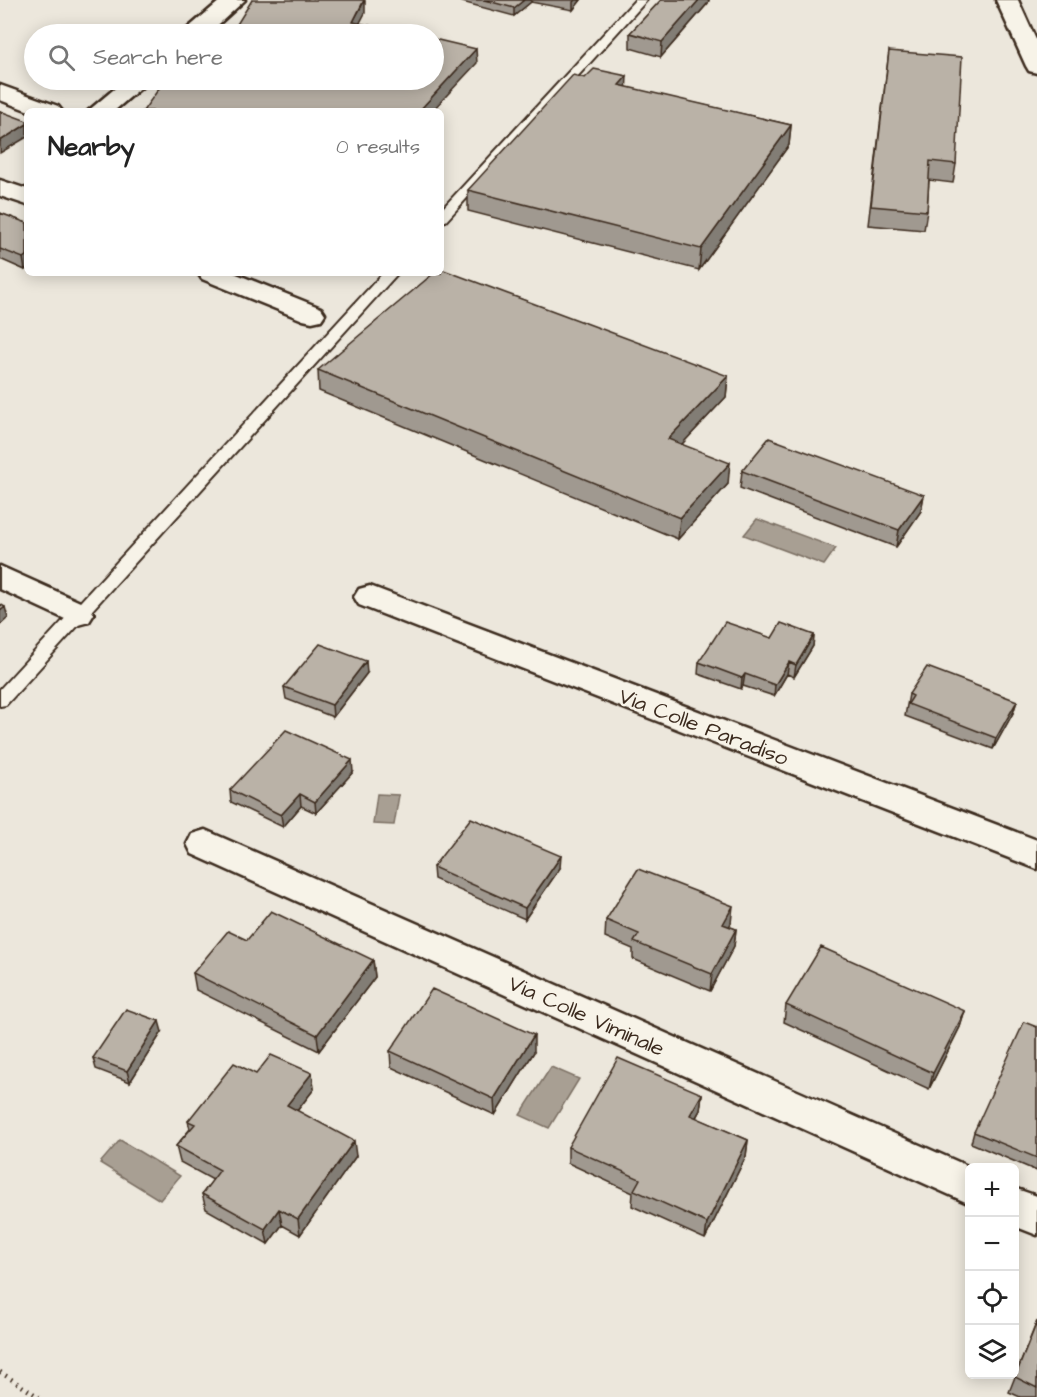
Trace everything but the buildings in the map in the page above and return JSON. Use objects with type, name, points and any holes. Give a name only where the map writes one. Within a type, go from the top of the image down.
[{"type":"street","points":[[206,24],[234,0]]},
{"type":"street","points":[[1007,0],[1036,57]]},
{"type":"street","points":[[104,108],[126,90]]},
{"type":"street","points":[[0,92],[42,108]]},
{"type":"street","points":[[10,192],[24,175]]},
{"type":"street","points":[[218,276],[312,314]]},
{"type":"street","points":[[0,576],[78,614]]},
{"type":"street","name":"Via Colle Paradiso","points":[[370,597],[1037,855]]},
{"type":"street","name":"Via Colle Viminale","points":[[205,844],[965,1184]]},
{"type":"street","points":[[1019,1208],[1037,1216]]},
{"type":"lane","points":[[444,215],[641,0]]},
{"type":"lane","points":[[0,700],[388,276]]},
{"type":"path","points":[[0,1372],[39,1397]]},
{"type":"shaded area","points":[[757,519],[836,548],[824,565],[744,535]]},
{"type":"shaded area","points":[[377,794],[399,795],[394,825],[373,824]]},
{"type":"shaded area","points":[[551,1067],[579,1079],[549,1128],[520,1115]]},
{"type":"shaded area","points":[[120,1140],[180,1176],[160,1200],[100,1163]]}]
